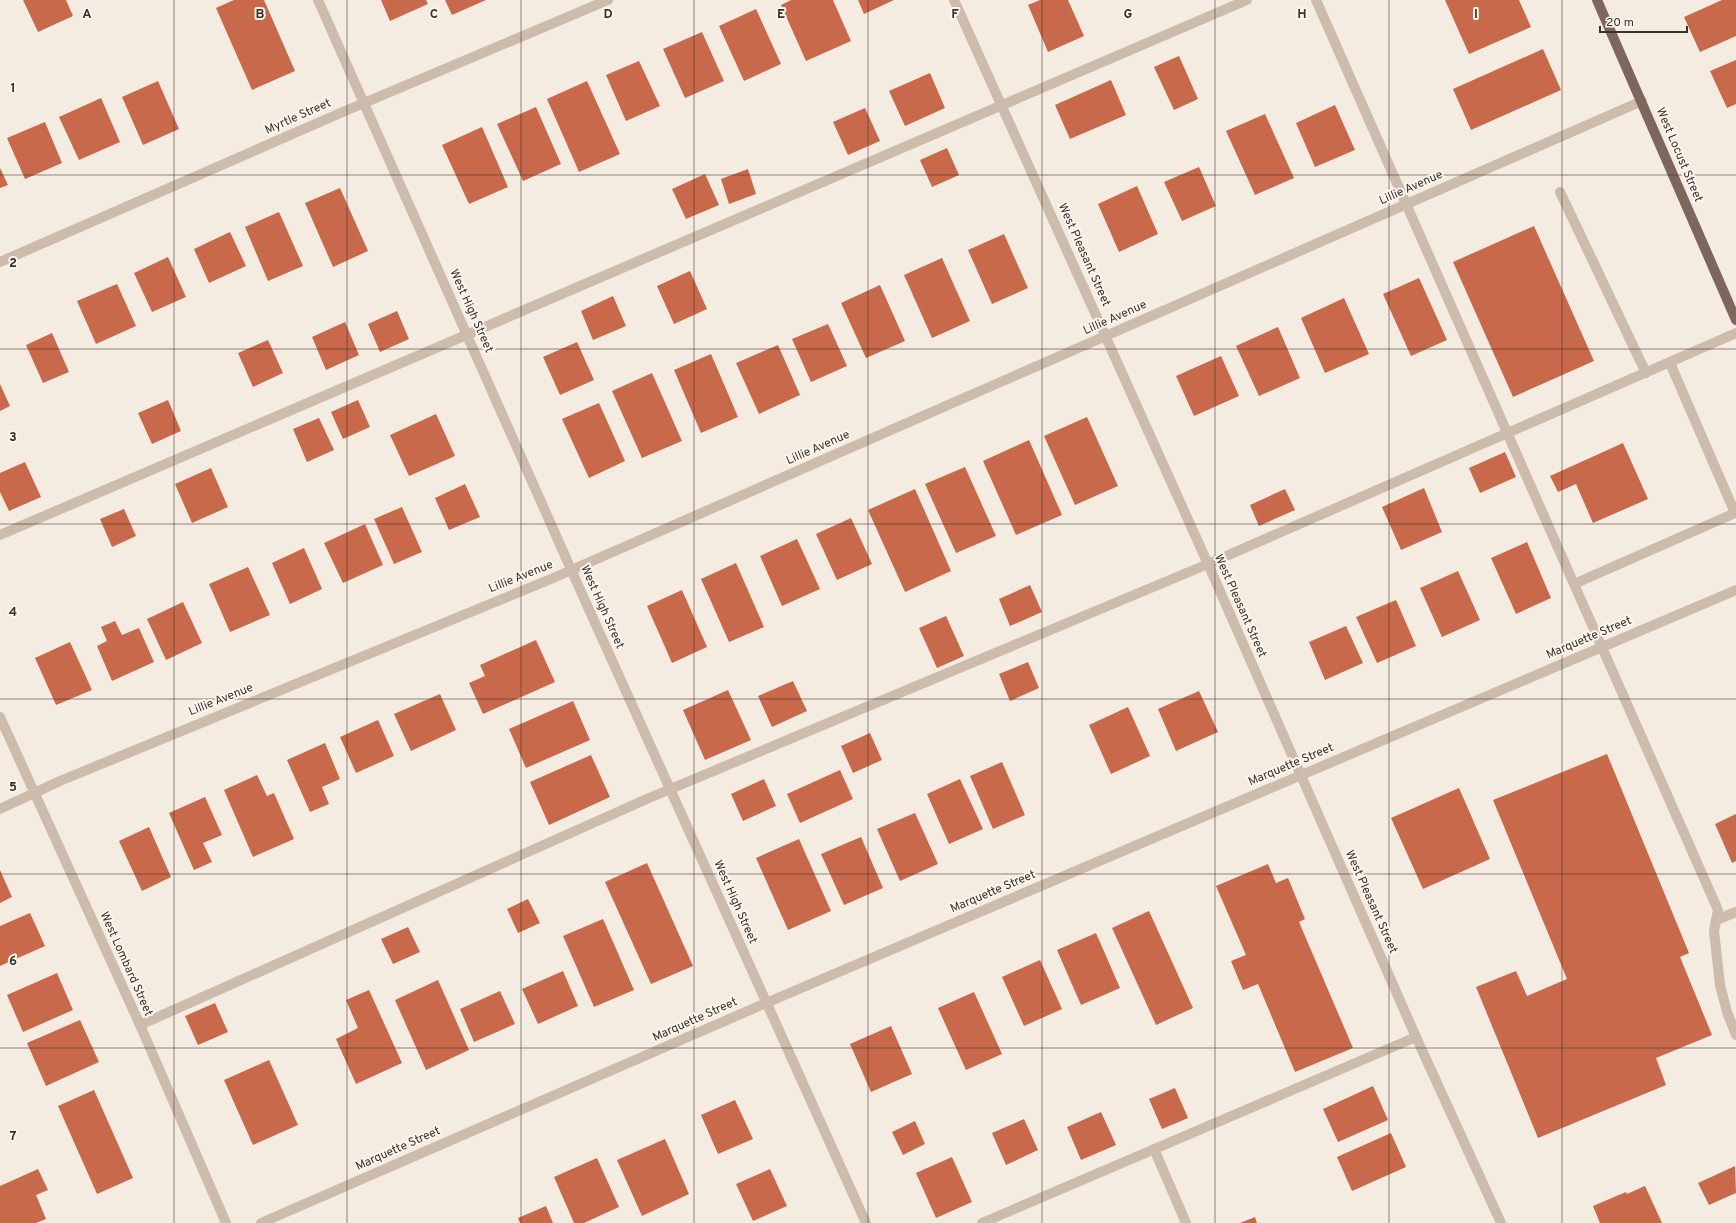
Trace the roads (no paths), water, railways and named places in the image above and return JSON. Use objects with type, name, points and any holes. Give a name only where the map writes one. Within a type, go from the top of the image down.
[{"type":"main road","name":"West Locust Street","points":[[1597,0],[1736,320]]},
{"type":"street","name":"West High Street","points":[[318,0],[670,790],[866,1223]]},
{"type":"street","name":"Myrtle Street","points":[[0,262],[364,103],[608,0]]},
{"type":"street","name":"West Pleasant Street","points":[[954,0],[1208,564],[1416,1037],[1501,1223]]},
{"type":"street","points":[[0,535],[1247,0]]},
{"type":"street","points":[[1316,0],[1718,910],[1714,931],[1720,985],[1733,1019],[1736,1035]]},
{"type":"street","name":"Lillie Avenue","points":[[0,809],[67,778],[572,570],[1642,101]]},
{"type":"street","points":[[1560,192],[1646,373]]},
{"type":"street","points":[[140,1025],[670,790],[1208,564],[1736,333]]},
{"type":"street","points":[[1574,584],[1735,513],[1670,363]]},
{"type":"street","name":"Marquette Street","points":[[262,1223],[766,1003],[1736,590]]},
{"type":"street","name":"West Lombard Street","points":[[0,717],[36,793],[140,1025],[226,1223]]},
{"type":"street","points":[[1716,920],[1736,912]]},
{"type":"street","points":[[982,1223],[1416,1037]]},
{"type":"street","points":[[1154,1149],[1186,1223]]}]
